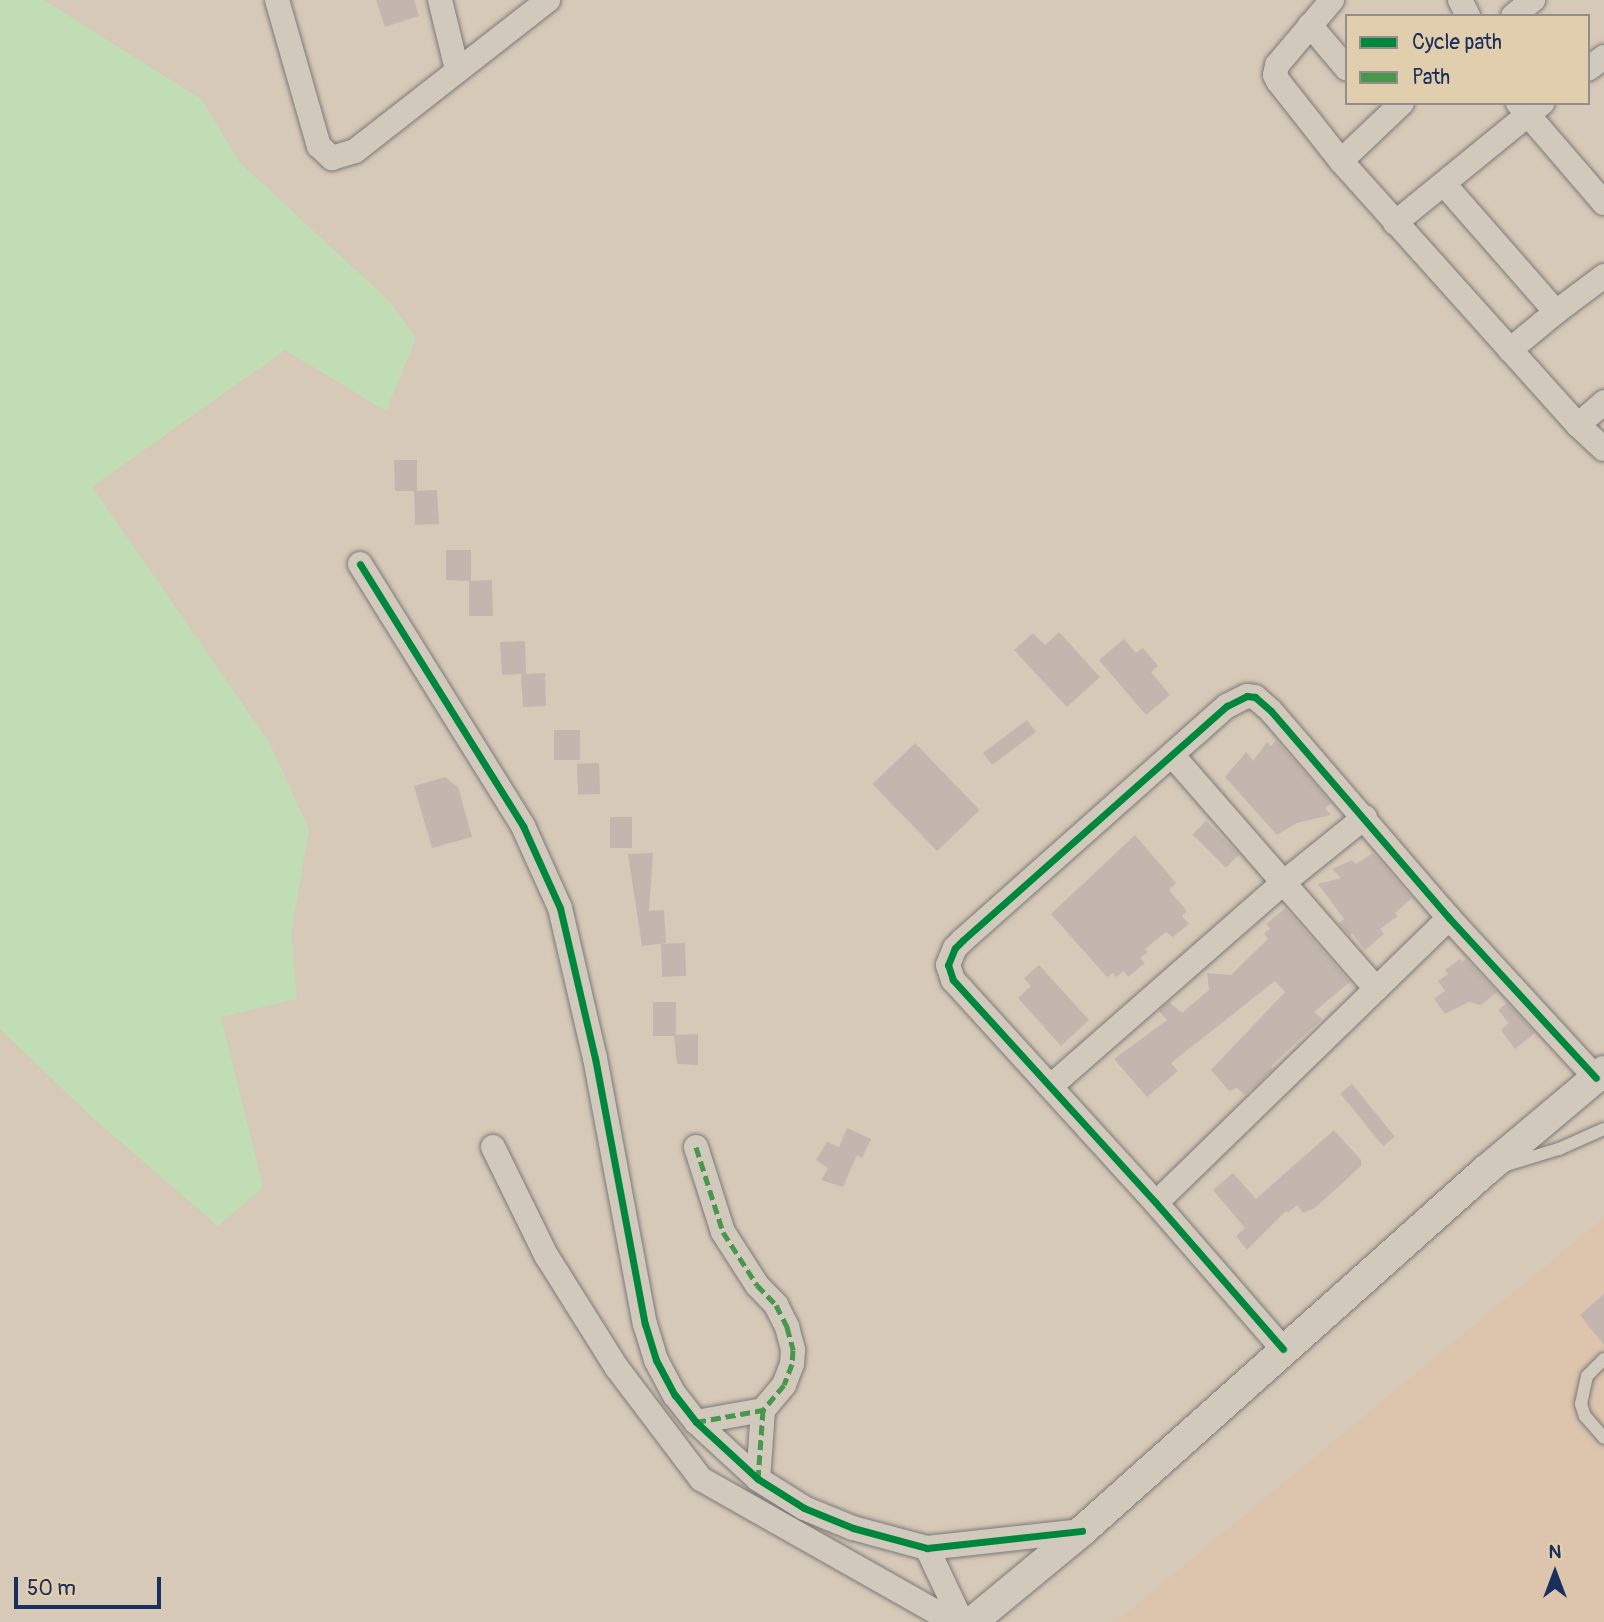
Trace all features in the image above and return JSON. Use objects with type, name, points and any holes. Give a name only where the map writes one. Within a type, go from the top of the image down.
[{"type":"street","points":[[277,0],[319,146],[327,156],[339,157],[355,151],[548,0]]},
{"type":"street","points":[[440,0],[457,70]]},
{"type":"street","points":[[1332,0],[1277,65],[1275,75],[1341,161],[1395,223],[1578,425],[1604,449]]},
{"type":"street","points":[[1516,14],[1534,0]]},
{"type":"street","points":[[1310,24],[1345,67]]},
{"type":"street","points":[[1395,223],[1444,184],[1528,107],[1600,189]]},
{"type":"street","points":[[1341,161],[1387,108]]},
{"type":"street","points":[[1444,184],[1556,312]]},
{"type":"street","points":[[1510,350],[1604,276]]},
{"type":"street","points":[[1578,425],[1604,402]]},
{"type":"street","points":[[360,564],[523,826],[550,883],[578,978],[645,1324],[656,1360],[675,1395],[696,1422],[758,1479],[804,1508],[853,1528],[928,1548],[1082,1531]]},
{"type":"street","points":[[972,1622],[1082,1531],[1283,1349],[1486,1170],[1600,1074],[1449,918],[1365,817],[1271,711],[1255,697],[1237,699],[963,940],[950,957],[948,965],[953,980],[1156,1203],[1283,1349]]},
{"type":"street","points":[[1173,756],[1376,989]]},
{"type":"street","points":[[1051,1086],[1283,883],[1365,817]]},
{"type":"street","points":[[1156,1203],[1449,918]]},
{"type":"street","points":[[493,1147],[553,1267],[617,1368],[701,1479],[954,1622]]},
{"type":"street","points":[[696,1147],[723,1232],[757,1285],[776,1305],[787,1326],[793,1350],[792,1364],[784,1385],[763,1410],[758,1479]]},
{"type":"street","points":[[696,1422],[763,1410]]},
{"type":"street","points":[[928,1548],[962,1622]]},
{"type":"lane","points":[[1486,1170],[1559,1149],[1604,1129]]},
{"type":"lane","points":[[1604,1359],[1587,1376],[1581,1404],[1586,1416],[1604,1438]]},
{"type":"shaded area","points":[[1604,1218],[1604,1622],[1116,1622]]},
{"type":"green space","points":[[0,0],[44,0],[202,100],[240,163],[389,301],[416,338],[386,411],[285,350],[92,487],[269,742],[309,830],[291,933],[297,999],[221,1017],[263,1187],[218,1226],[93,1118],[0,1029]]},
{"type":"building","points":[[376,0],[414,0],[419,16],[385,27]]},
{"type":"building","points":[[394,460],[417,460],[417,491],[437,490],[439,524],[415,525],[414,491],[395,491]]},
{"type":"building","points":[[446,550],[471,550],[471,581],[492,580],[493,616],[469,616],[469,581],[446,580]]},
{"type":"building","points":[[1059,632],[1100,677],[1067,707],[1014,650],[1033,633],[1045,645]]},
{"type":"building","points":[[1124,639],[1136,653],[1143,648],[1158,666],[1151,672],[1170,695],[1146,715],[1099,660]]},
{"type":"building","points":[[525,641],[526,674],[545,673],[546,706],[523,707],[521,674],[502,675],[500,642]]},
{"type":"building","points":[[1027,720],[1036,732],[992,765],[983,753]]},
{"type":"building","points":[[554,730],[580,730],[580,760],[554,760]]},
{"type":"building","points":[[1276,740],[1331,803],[1325,808],[1331,815],[1297,823],[1277,835],[1225,777],[1246,752],[1253,761],[1267,742],[1271,746]]},
{"type":"building","points":[[915,743],[980,810],[937,851],[873,784]]},
{"type":"building","points":[[599,763],[600,794],[578,795],[577,764]]},
{"type":"building","points":[[445,777],[458,787],[472,837],[432,848],[414,786]]},
{"type":"building","points":[[610,817],[632,817],[632,848],[610,848]]},
{"type":"building","points":[[1206,821],[1239,854],[1226,868],[1193,834]]},
{"type":"building","points":[[1135,835],[1176,883],[1169,890],[1187,911],[1182,916],[1189,924],[1173,937],[1166,932],[1145,949],[1148,952],[1140,958],[1145,963],[1128,977],[1124,971],[1116,977],[1113,973],[1107,977],[1051,914]]},
{"type":"building","points":[[653,853],[649,911],[664,910],[666,943],[642,946],[628,854]]},
{"type":"building","points":[[1373,853],[1412,898],[1395,913],[1398,916],[1380,929],[1384,934],[1365,950],[1352,933],[1350,936],[1339,923],[1344,919],[1318,884],[1341,878],[1332,869],[1352,860],[1356,864]]},
{"type":"building","points":[[1285,908],[1350,982],[1314,1012],[1322,1019],[1271,1066],[1273,1069],[1245,1095],[1237,1088],[1229,1091],[1211,1070],[1285,992],[1275,981],[1171,1063],[1178,1071],[1147,1097],[1114,1059],[1167,1020],[1159,1011],[1169,1002],[1182,1013],[1209,990],[1207,973],[1231,975],[1268,939],[1264,934],[1270,928],[1266,924]]},
{"type":"building","points":[[685,943],[686,976],[662,977],[661,944]]},
{"type":"building","points":[[1460,959],[1462,962],[1466,959],[1497,992],[1481,1005],[1469,1002],[1445,1014],[1434,999],[1445,991],[1438,981],[1448,974],[1445,970]]},
{"type":"building","points":[[1039,965],[1089,1020],[1061,1046],[1018,998],[1031,986],[1024,978]]},
{"type":"building","points":[[653,1002],[676,1002],[676,1036],[653,1036]]},
{"type":"building","points":[[1507,1003],[1535,1033],[1515,1049],[1501,1030],[1509,1023],[1498,1010]]},
{"type":"building","points":[[698,1034],[698,1065],[677,1064],[674,1035]]},
{"type":"building","points":[[1352,1084],[1395,1137],[1383,1146],[1340,1093]]},
{"type":"building","points":[[847,1128],[871,1139],[862,1158],[857,1155],[843,1187],[821,1180],[828,1168],[816,1160],[827,1142],[839,1147]]},
{"type":"building","points":[[1334,1130],[1361,1160],[1361,1166],[1315,1208],[1303,1213],[1297,1205],[1288,1213],[1286,1211],[1247,1250],[1236,1236],[1245,1228],[1213,1190],[1233,1173],[1256,1199]]},
{"type":"building","points":[[1604,1294],[1604,1345],[1580,1315]]},
{"type":"marked path","points":[[696,1147],[723,1232],[757,1285],[776,1305],[787,1327],[793,1350],[792,1364],[784,1385],[763,1410],[758,1479]]},
{"type":"marked path","points":[[696,1422],[763,1410]]},
{"type":"cycle path","points":[[360,564],[523,826],[560,908],[595,1058],[645,1324],[656,1360],[675,1395],[696,1422],[758,1479],[804,1508],[853,1528],[927,1548],[1082,1531]]},
{"type":"cycle path","points":[[1283,1349],[1156,1203],[953,980],[948,965],[955,948],[963,940],[1227,706],[1247,696],[1255,697],[1271,711],[1449,918],[1596,1078]]}]
